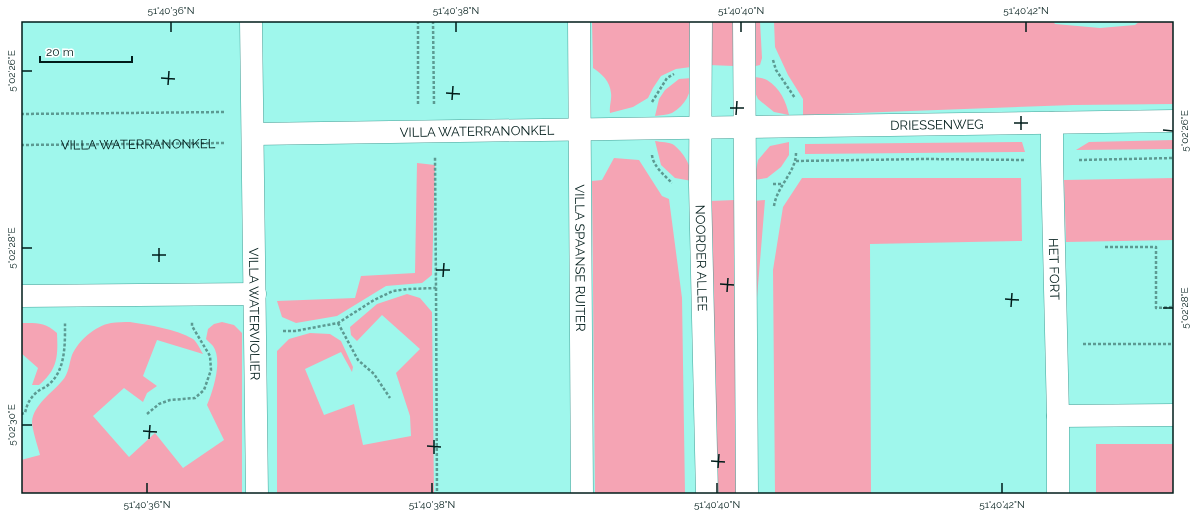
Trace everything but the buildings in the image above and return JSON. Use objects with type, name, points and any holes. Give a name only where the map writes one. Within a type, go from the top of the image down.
[{"type":"street","points":[[251,21],[253,134]]},
{"type":"street","name":"VILLA SPAANSE RUITER","points":[[578,21],[582,494]]},
{"type":"street","name":"NOORDER ALLEE","points":[[701,21],[700,127],[707,494]]},
{"type":"street","points":[[744,21],[747,494]]},
{"type":"street","name":"DRIESSENWEG","points":[[700,127],[1174,121]]},
{"type":"street","name":"HET FORT","points":[[1052,123],[1058,416],[1058,494]]},
{"type":"street","name":"VILLA WATERRANONKEL","points":[[253,134],[700,127]]},
{"type":"street","name":"VILLA WATERVIOLIER","points":[[253,134],[257,494]]},
{"type":"street","points":[[21,296],[255,294]]},
{"type":"street","points":[[1058,416],[1174,415]]},
{"type":"path","points":[[418,21],[436,288],[438,494]]},
{"type":"path","points":[[426,132],[433,21]]},
{"type":"path","points":[[771,54],[776,70],[796,100],[798,126]]},
{"type":"path","points":[[21,114],[252,112]]},
{"type":"path","name":"VILLA WATERRANONKEL","points":[[21,145],[236,143],[253,134]]},
{"type":"path","points":[[782,184],[796,161],[924,159],[1052,161],[1174,158]]},
{"type":"path","points":[[1105,247],[1156,247],[1156,308],[1174,307]]},
{"type":"path","points":[[255,331],[295,331],[338,323],[374,300],[393,291],[436,288]]},
{"type":"path","points":[[147,414],[159,404],[170,400],[195,398],[204,390],[211,370],[210,356],[192,326],[192,294]]},
{"type":"path","points":[[21,414],[25,413],[28,402],[37,391],[48,385],[58,375],[64,356],[66,342],[64,296]]},
{"type":"path","points":[[338,323],[358,360],[374,374],[390,398]]},
{"type":"path","points":[[1056,344],[1174,344]]},
{"type":"shaded area","points":[[592,21],[691,21],[691,67],[676,69],[661,76],[648,98],[633,107],[610,113],[611,96],[609,85],[602,75],[593,68]]},
{"type":"shaded area","points":[[709,21],[733,21],[734,66],[709,65]]},
{"type":"shaded area","points":[[750,21],[760,21],[762,58],[760,65],[751,67]]},
{"type":"shaded area","points":[[774,21],[1053,21],[1055,24],[1100,28],[1135,25],[1140,21],[1174,21],[1174,104],[1073,105],[803,115],[803,99],[788,75],[775,47]]},
{"type":"shaded area","points":[[752,77],[765,79],[776,87],[784,100],[789,115],[774,112],[758,99],[752,86]]},
{"type":"shaded area","points":[[692,78],[689,94],[681,106],[672,113],[655,116],[659,99],[665,90],[679,79]]},
{"type":"shaded area","points":[[1174,140],[1174,149],[1076,150],[1089,142]]},
{"type":"shaded area","points":[[655,141],[670,143],[678,148],[689,166],[692,181],[675,178],[661,165]]},
{"type":"shaded area","points":[[789,142],[789,155],[781,167],[767,178],[754,180],[758,160],[770,146]]},
{"type":"shaded area","points":[[1022,142],[1025,152],[805,154],[805,144]]},
{"type":"shaded area","points":[[614,158],[639,160],[662,196],[669,199],[682,298],[685,494],[595,494],[592,181],[602,180]]},
{"type":"shaded area","points":[[417,163],[435,165],[432,275],[422,283],[386,286],[337,316],[296,323],[282,317],[277,301],[355,298],[361,276],[415,273]]},
{"type":"shaded area","points":[[802,178],[1021,178],[1022,241],[870,244],[871,494],[775,494],[773,270],[783,207]]},
{"type":"shaded area","points":[[1174,178],[1174,240],[1066,242],[1064,180]]},
{"type":"shaded area","points":[[735,200],[737,494],[715,494],[711,201]]},
{"type":"shaded area","points":[[765,200],[757,298],[754,201]]},
{"type":"shaded area","points":[[407,294],[420,298],[432,312],[434,494],[277,494],[277,351],[289,339],[310,333],[330,334],[341,341],[353,367],[352,372],[341,352],[305,369],[324,415],[354,404],[363,445],[411,436],[410,416],[396,373],[420,349],[382,315],[357,341],[351,335],[350,327],[377,304]]},
{"type":"shaded area","points":[[130,322],[162,328],[193,339],[203,354],[157,340],[143,376],[157,386],[147,393],[143,402],[124,388],[93,416],[129,457],[155,433],[183,468],[224,440],[207,405],[212,392],[217,367],[216,352],[213,346],[206,339],[208,329],[214,324],[222,322],[234,325],[242,333],[242,494],[21,494],[21,460],[40,455],[32,425],[33,416],[36,410],[44,399],[64,378],[75,349],[88,334],[99,327],[111,323]]},
{"type":"shaded area","points":[[21,323],[45,325],[57,333],[56,362],[50,373],[39,385],[32,385],[38,368],[21,353]]},
{"type":"shaded area","points":[[1096,444],[1174,444],[1174,494],[1096,494]]}]
